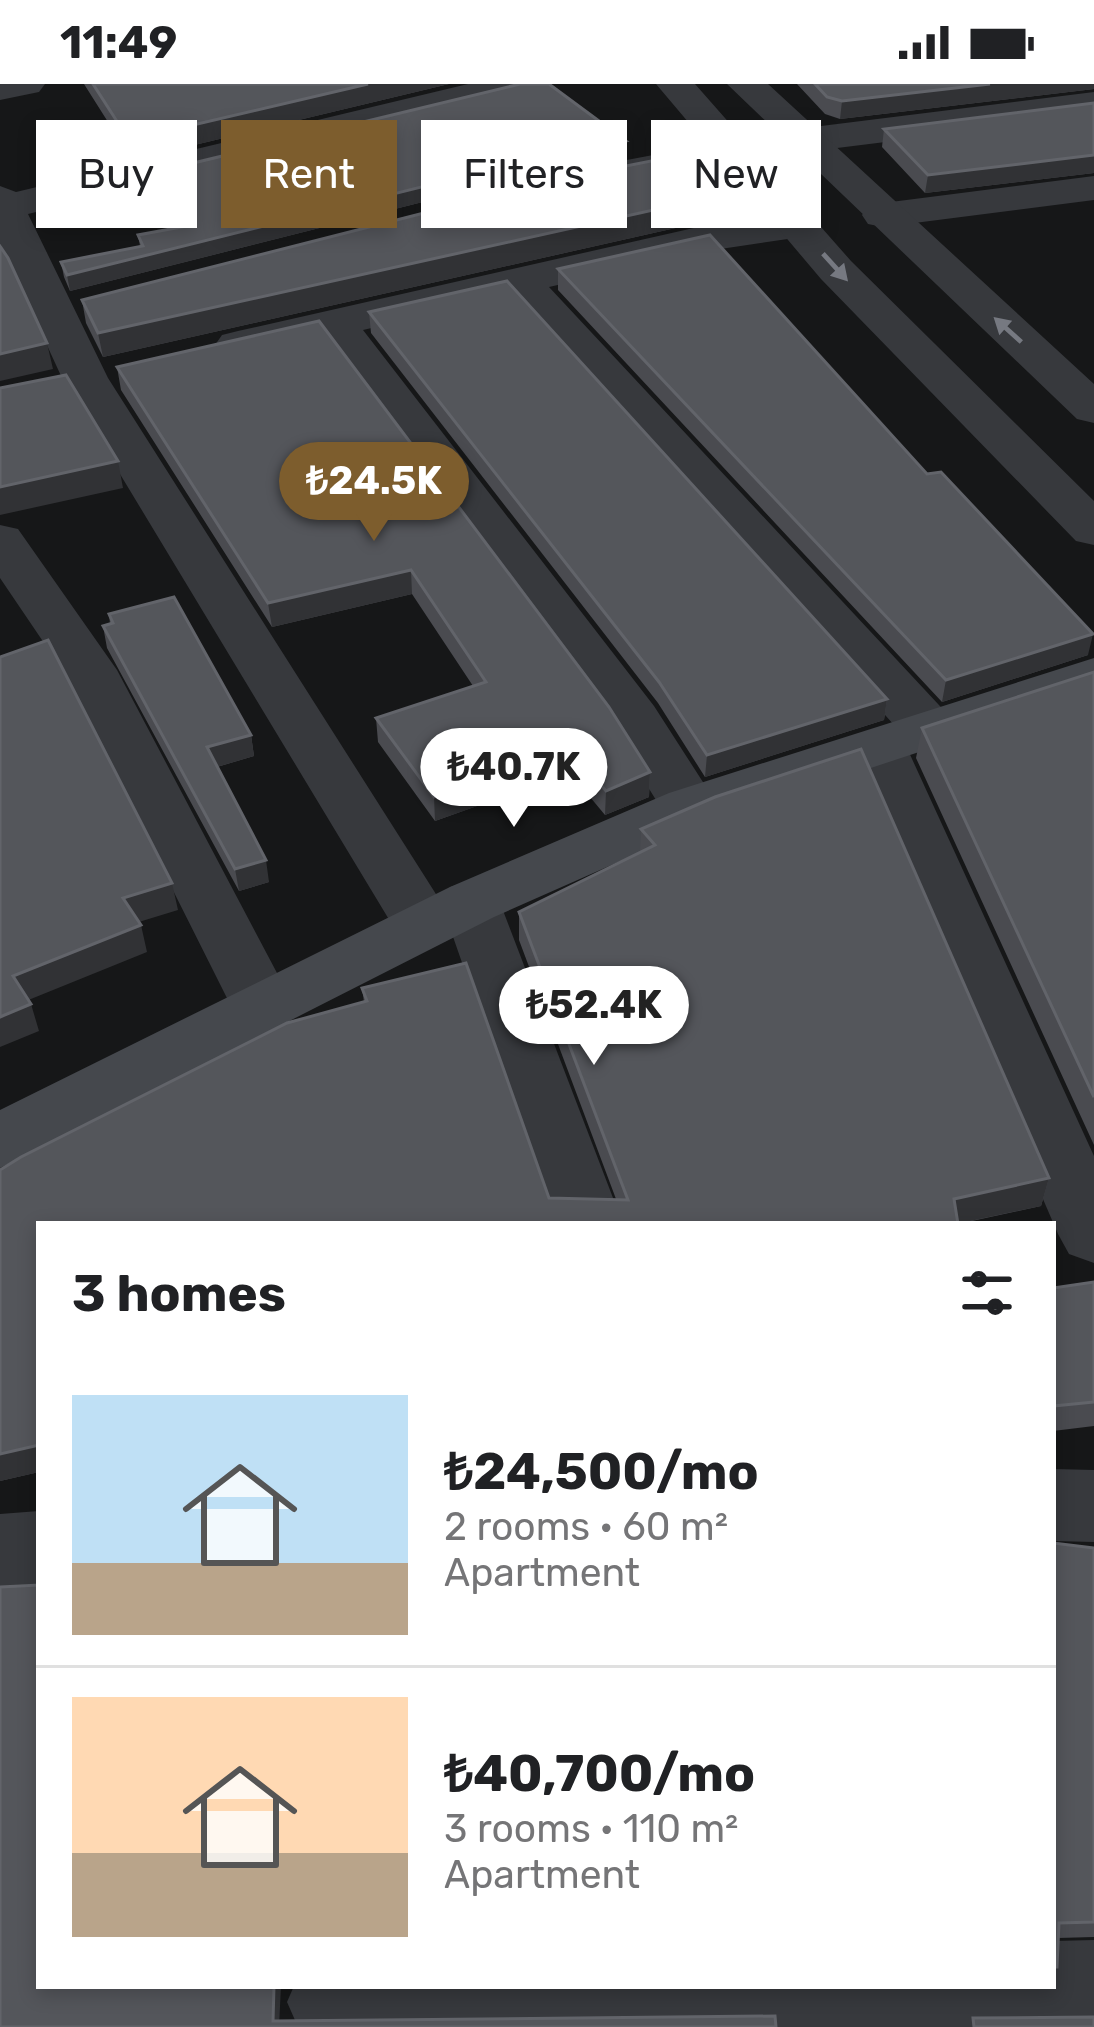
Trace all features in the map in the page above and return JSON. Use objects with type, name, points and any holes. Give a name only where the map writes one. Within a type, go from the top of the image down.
[{"type":"main road","points":[[0,1141],[448,914],[690,807],[1094,675]]},
{"type":"street","points":[[0,89],[26,84]]},
{"type":"street","points":[[515,84],[2,202],[17,266],[80,306],[86,378],[448,914],[587,1221]]},
{"type":"street","points":[[675,84],[709,120]]},
{"type":"street","points":[[746,84],[784,120]]},
{"type":"street","points":[[821,138],[1094,104]]},
{"type":"street","points":[[821,155],[1094,409]]},
{"type":"street","points":[[883,215],[1087,196]]},
{"type":"street","points":[[199,353],[707,238],[784,228]]},
{"type":"street","points":[[802,228],[836,270],[1094,530]]},
{"type":"street","points":[[519,281],[905,740],[1094,1234]]},
{"type":"street","points":[[335,324],[634,719],[690,807]]},
{"type":"street","points":[[0,540],[90,670],[263,1007]]},
{"type":"street","points":[[1056,1505],[1094,1506]]},
{"type":"street","points":[[0,1550],[36,1548]]},
{"type":"street","points":[[1056,1988],[1094,1987]]},
{"type":"street","points":[[333,2005],[1009,1989]]},
{"type":"building","points":[[93,84],[368,84],[197,124],[197,120],[116,120]]},
{"type":"building","points":[[520,84],[549,84],[598,120],[421,120],[421,187],[397,193],[397,120],[371,120]]},
{"type":"building","points":[[815,84],[990,84],[842,101],[827,97]]},
{"type":"building","points":[[1094,103],[1094,155],[928,175],[884,129]]},
{"type":"building","points":[[221,156],[221,228],[256,228],[67,275],[61,262],[143,246],[138,235],[197,228],[197,162]]},
{"type":"building","points":[[651,161],[651,211],[627,216],[627,166]]},
{"type":"building","points":[[421,214],[421,228],[572,228],[98,333],[82,300],[365,228],[397,228],[397,220]]},
{"type":"building","points":[[710,235],[927,474],[941,472],[1093,634],[946,680],[558,269]]},
{"type":"building","points":[[0,246],[47,343],[0,354]]},
{"type":"building","points":[[507,281],[887,699],[707,755],[659,682],[369,312]]},
{"type":"building","points":[[319,321],[609,707],[650,772],[606,791],[570,749],[434,797],[376,718],[486,682],[411,570],[268,603],[117,367]]},
{"type":"building","points":[[66,375],[118,461],[0,487],[0,388]]},
{"type":"building","points":[[174,597],[251,735],[207,747],[266,860],[235,869],[103,626],[113,623],[109,614]]},
{"type":"building","points":[[48,640],[172,883],[123,898],[141,925],[13,976],[31,1004],[0,1017],[0,657]]},
{"type":"building","points":[[1094,672],[1094,1097],[922,728]]},
{"type":"building","points":[[861,749],[1049,1178],[954,1199],[958,1221],[36,1221],[36,1446],[0,1454],[0,1170],[287,1023],[367,1001],[362,988],[466,963],[549,1198],[628,1200],[519,912],[655,845],[641,829],[715,797]]},
{"type":"building","points":[[1094,1282],[1094,1402],[1056,1406],[1056,1288]]},
{"type":"building","points":[[1056,1543],[1094,1548],[1094,1922],[1059,1923],[1057,1967]]},
{"type":"building","points":[[36,1585],[36,1989],[274,1989],[273,2021],[775,2016],[776,2027],[0,2027],[0,1587]]},
{"type":"building","points":[[1094,2017],[1094,2027],[974,2027],[973,2018]]}]
